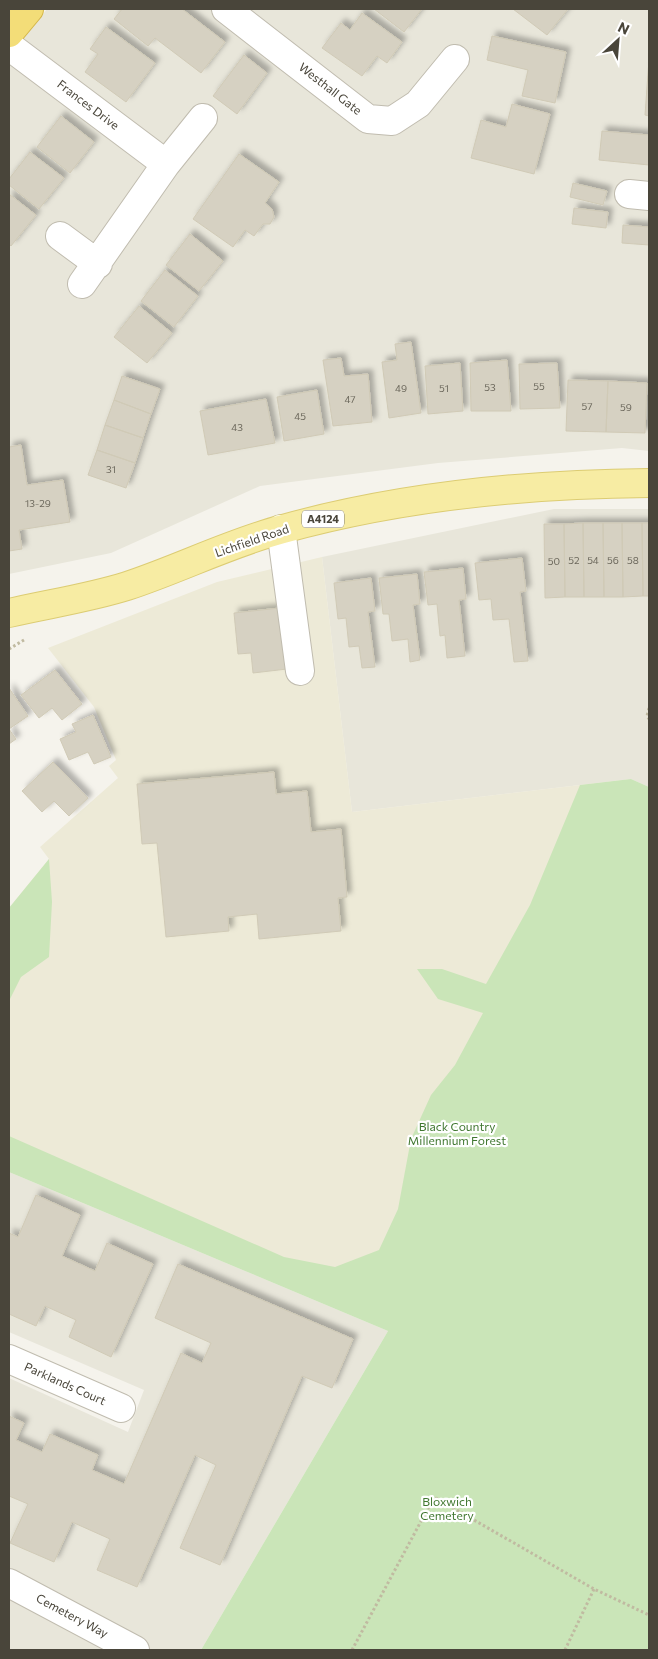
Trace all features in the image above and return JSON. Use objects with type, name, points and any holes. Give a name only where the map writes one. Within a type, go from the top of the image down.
[{"type":"highway","points":[[9,33],[29,9]]},
{"type":"main road","name":"Lichfield Road","points":[[9,612],[127,586],[281,529],[387,504],[494,490],[649,482]]},
{"type":"street","name":"Westhall Gate","points":[[226,9],[368,118],[392,121],[418,104],[455,59]]},
{"type":"street","name":"Frances Drive","points":[[9,46],[166,164]]},
{"type":"street","points":[[60,236],[90,274],[166,164],[203,118]]},
{"type":"street","points":[[281,529],[300,671]]},
{"type":"street","name":"Parklands Court","points":[[9,1359],[121,1408]]},
{"type":"street","name":"Cemetery Way","points":[[9,1582],[135,1650]]},
{"type":"path","points":[[649,708],[647,716],[649,719]]},
{"type":"path","points":[[352,1650],[434,1497],[594,1589],[649,1615]]},
{"type":"path","points":[[565,1650],[594,1589]]},
{"type":"shaded area","points":[[47,9],[649,9],[649,451],[622,448],[438,463],[260,486],[111,553],[9,574],[9,57]]},
{"type":"shaded area","points":[[554,509],[649,509],[649,787],[631,779],[352,812],[322,557]]},
{"type":"shaded area","points":[[322,557],[352,812],[631,779],[395,1314],[9,1172],[9,908],[49,859],[40,847],[118,778],[109,766],[116,760],[94,707],[48,648],[217,582]]},
{"type":"shaded area","points":[[9,1172],[388,1331],[201,1650],[9,1650],[9,1378],[128,1432],[144,1390],[9,1332]]},
{"type":"green space","points":[[631,779],[649,787],[649,1650],[201,1650],[388,1331],[9,1172],[9,1136],[284,1257],[335,1267],[379,1250],[398,1209],[411,1139],[431,1095],[455,1065],[483,1013],[438,999],[417,969],[442,969],[486,984],[530,905],[580,785]]},
{"type":"green space","points":[[49,859],[52,902],[49,957],[21,977],[9,1001],[9,908]]},
{"type":"building","points":[[122,9],[182,9],[225,42],[201,73],[155,38],[148,46],[114,19]]},
{"type":"building","points":[[374,9],[422,9],[404,32]]},
{"type":"building","points":[[513,9],[568,9],[547,35]]},
{"type":"building","points":[[362,13],[402,42],[387,63],[377,56],[362,76],[322,48],[341,23],[350,30]]},
{"type":"building","points":[[106,27],[155,63],[126,102],[85,72],[98,54],[90,49]]},
{"type":"building","points":[[492,36],[566,52],[555,103],[522,96],[528,70],[487,60]]},
{"type":"building","points":[[244,55],[267,73],[237,114],[213,96]]},
{"type":"building","points":[[649,59],[649,116],[645,115]]},
{"type":"building","points":[[512,104],[550,114],[534,174],[471,158],[481,120],[506,127]]},
{"type":"building","points":[[61,116],[94,142],[70,173],[37,147]]},
{"type":"building","points":[[602,131],[649,135],[649,165],[599,160]]},
{"type":"building","points":[[30,152],[64,178],[39,209],[9,185],[9,179]]},
{"type":"building","points":[[239,154],[279,182],[265,203],[272,209],[274,217],[270,224],[263,224],[254,236],[245,230],[233,247],[193,219]]},
{"type":"building","points":[[573,183],[607,191],[603,205],[570,197]]},
{"type":"building","points":[[9,194],[36,215],[11,246],[9,244]]},
{"type":"building","points":[[574,208],[608,212],[606,228],[572,224]]},
{"type":"building","points":[[623,225],[649,227],[649,245],[622,243]]},
{"type":"building","points":[[190,234],[223,261],[199,291],[166,265]]},
{"type":"building","points":[[165,270],[198,296],[174,327],[141,301]]},
{"type":"building","points":[[139,306],[172,333],[147,363],[114,337]]},
{"type":"building","points":[[411,342],[421,413],[389,418],[382,362],[397,360],[395,344]]},
{"type":"building","points":[[341,358],[344,376],[368,374],[372,422],[333,426],[323,360]]},
{"type":"building","points":[[507,360],[511,411],[471,411],[470,363]]},
{"type":"building","points":[[460,363],[463,411],[428,414],[425,366]]},
{"type":"building","points":[[557,363],[560,408],[520,409],[519,364]]},
{"type":"building","points":[[122,376],[160,389],[151,414],[114,400]]},
{"type":"building","points":[[568,380],[608,381],[606,432],[566,431]]},
{"type":"building","points":[[608,381],[647,383],[645,433],[606,432]]},
{"type":"building","points":[[317,390],[324,434],[284,441],[277,397]]},
{"type":"building","points":[[266,399],[275,443],[208,455],[200,411]]},
{"type":"building","points":[[114,400],[151,414],[143,438],[105,425]]},
{"type":"building","points":[[105,425],[143,438],[135,463],[97,450]]},
{"type":"building","points":[[21,445],[27,485],[63,480],[70,522],[19,530],[22,549],[9,551],[9,447]]},
{"type":"building","points":[[97,450],[135,463],[126,488],[88,475]]},
{"type":"building","points":[[583,523],[603,523],[604,597],[584,597]]},
{"type":"building","points":[[583,523],[584,597],[565,597],[564,524]]},
{"type":"building","points":[[603,523],[622,523],[623,597],[604,597]]},
{"type":"building","points":[[622,523],[642,523],[643,596],[623,597]]},
{"type":"building","points":[[642,523],[649,523],[649,596],[643,596]]},
{"type":"building","points":[[544,524],[564,524],[565,597],[545,598]]},
{"type":"building","points":[[522,558],[526,591],[520,592],[528,661],[514,662],[509,619],[493,620],[491,599],[479,600],[475,563]]},
{"type":"building","points":[[463,568],[466,599],[459,600],[465,656],[447,658],[445,635],[440,636],[437,604],[428,605],[424,572]]},
{"type":"building","points":[[417,574],[420,604],[413,605],[420,660],[410,662],[408,639],[392,641],[389,614],[383,614],[379,578]]},
{"type":"building","points":[[371,578],[375,611],[368,612],[375,667],[362,668],[359,646],[349,647],[346,618],[338,619],[334,583]]},
{"type":"building","points":[[280,608],[287,669],[253,673],[251,653],[238,654],[234,613]]},
{"type":"building","points":[[55,670],[82,704],[62,720],[52,708],[39,718],[21,695]]},
{"type":"building","points":[[9,688],[28,716],[9,729]]},
{"type":"building","points":[[93,715],[111,757],[94,764],[88,752],[69,760],[60,739],[76,732],[72,724]]},
{"type":"building","points":[[9,729],[16,739],[9,744]]},
{"type":"building","points":[[53,762],[88,798],[69,816],[54,801],[42,812],[22,791]]},
{"type":"building","points":[[274,772],[276,794],[307,791],[311,832],[341,829],[347,897],[338,898],[341,931],[259,939],[257,914],[228,917],[229,931],[166,937],[157,843],[142,844],[137,784]]},
{"type":"building","points":[[36,1195],[80,1215],[62,1256],[95,1271],[107,1243],[153,1264],[111,1357],[69,1337],[76,1320],[45,1306],[36,1326],[9,1314],[9,1233],[18,1237]]},
{"type":"building","points":[[178,1264],[353,1339],[332,1388],[302,1376],[220,1565],[180,1548],[216,1465],[195,1455],[137,1587],[97,1570],[110,1539],[72,1522],[54,1562],[10,1543],[28,1504],[9,1496],[9,1416],[24,1423],[16,1440],[42,1452],[50,1434],[98,1455],[92,1470],[124,1484],[181,1353],[202,1363],[211,1343],[155,1318]]},
{"type":"park label","name":"Black Country Millennium Forest","points":[[457,1134]]},
{"type":"park label","name":"Bloxwich Cemetery","points":[[447,1509]]}]
